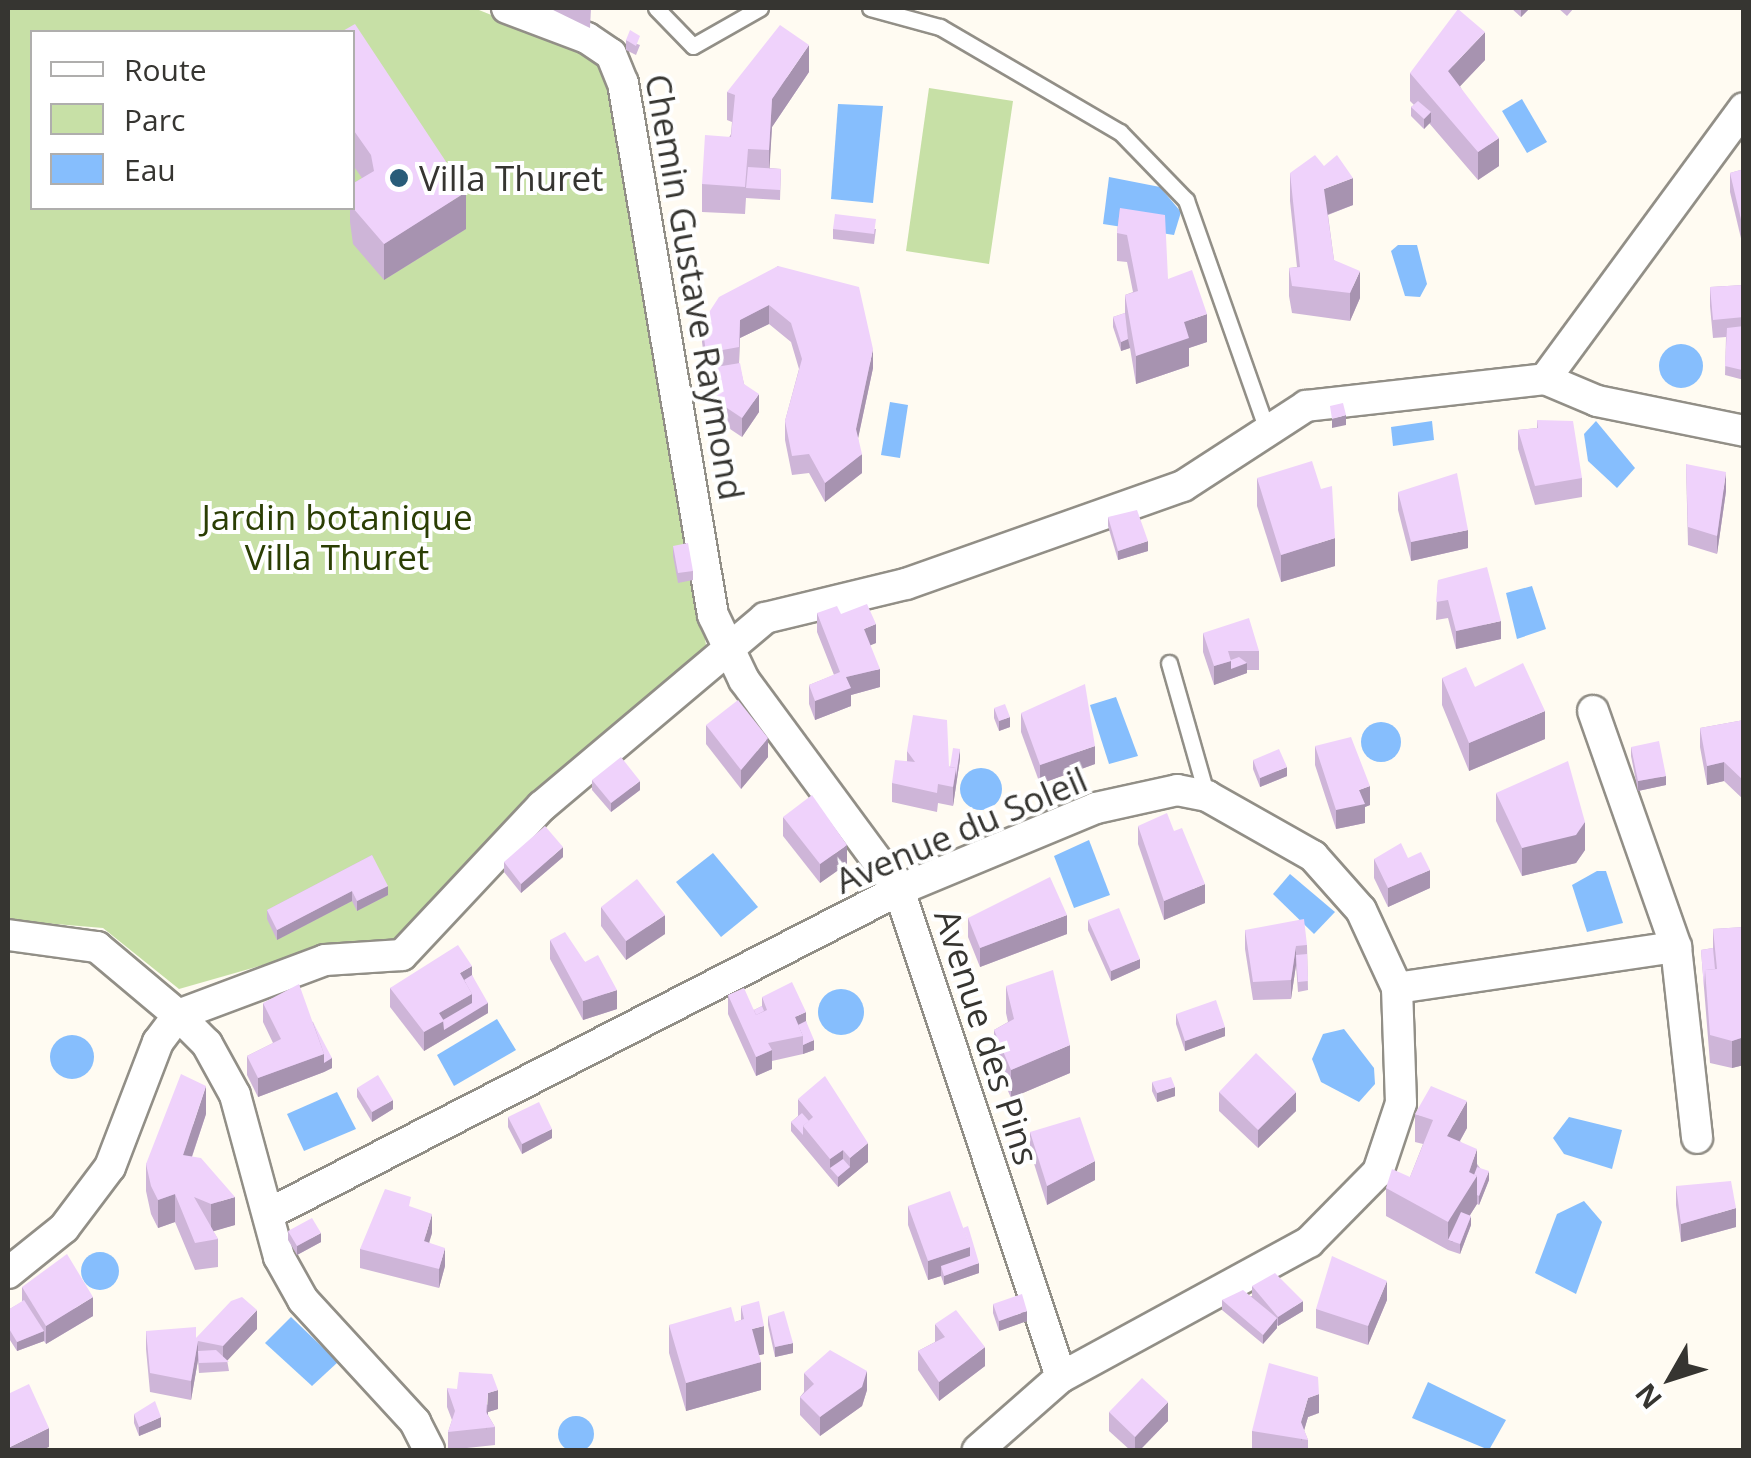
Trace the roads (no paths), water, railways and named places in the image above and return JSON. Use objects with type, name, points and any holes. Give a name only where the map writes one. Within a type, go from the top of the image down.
[{"type":"street","name":"Chemin Gustave Raymond","points":[[507,8],[587,38],[611,54],[623,83],[713,614],[726,646]]},
{"type":"street","points":[[1545,379],[1744,108]]},
{"type":"street","points":[[8,1273],[64,1228],[110,1167],[158,1042],[178,1015],[325,960],[402,955],[542,806],[726,646],[800,604],[906,584],[1183,486],[1265,424],[1306,406],[1545,379],[1596,401],[1744,431]]},
{"type":"street","name":"Avenue des Pins","points":[[726,646],[899,890],[1061,1377]]},
{"type":"street","points":[[1593,711],[1676,947],[1697,1138]]},
{"type":"street","name":"Avenue du Soleil","points":[[272,1212],[899,890],[1096,808],[1177,790],[1206,796],[1313,856],[1361,910],[1396,988],[1401,1103],[1378,1172],[1309,1242],[1061,1377],[978,1450]]},
{"type":"street","points":[[8,935],[97,947],[178,1015],[235,1095],[272,1212],[279,1257],[303,1300],[415,1422],[430,1450]]},
{"type":"street","points":[[1396,988],[1676,947]]},
{"type":"lane","points":[[656,8],[693,46],[760,8]]},
{"type":"lane","points":[[870,8],[940,28],[1120,132],[1186,200],[1265,424]]},
{"type":"lane","points":[[1170,663],[1206,796]]},
{"type":"water","points":[[1522,99],[1547,142],[1527,153],[1502,111]]},
{"type":"water","points":[[838,104],[883,106],[873,203],[831,199]]},
{"type":"water","points":[[1109,177],[1160,187],[1181,212],[1174,235],[1103,224]]},
{"type":"water","points":[[1398,245],[1417,245],[1427,284],[1420,297],[1405,296],[1391,251]]},
{"type":"water","points":[[1681,344],[1697,350],[1703,366],[1697,382],[1681,388],[1665,382],[1659,366],[1665,350]]},
{"type":"water","points":[[890,402],[908,405],[900,458],[881,455]]},
{"type":"water","points":[[1432,421],[1434,440],[1393,446],[1391,427]]},
{"type":"water","points":[[1596,421],[1635,468],[1617,488],[1588,461],[1584,434]]},
{"type":"water","points":[[1532,586],[1546,629],[1517,639],[1506,593]]},
{"type":"water","points":[[1116,697],[1138,756],[1109,764],[1090,705]]},
{"type":"water","points":[[1381,722],[1395,728],[1401,742],[1395,756],[1381,762],[1367,756],[1361,742],[1367,728]]},
{"type":"water","points":[[981,768],[996,774],[1002,789],[996,804],[981,810],[966,804],[960,789],[966,774]]},
{"type":"water","points":[[1089,840],[1110,895],[1074,908],[1054,856]]},
{"type":"water","points":[[713,853],[758,907],[721,937],[676,882]]},
{"type":"water","points":[[1597,871],[1606,871],[1623,923],[1587,932],[1572,885]]},
{"type":"water","points":[[1290,874],[1335,912],[1314,934],[1273,894]]},
{"type":"water","points":[[841,989],[857,996],[864,1012],[857,1028],[841,1035],[825,1028],[818,1012],[825,996]]},
{"type":"water","points":[[497,1019],[516,1050],[454,1086],[437,1055]]},
{"type":"water","points":[[1344,1029],[1374,1068],[1375,1084],[1359,1102],[1321,1082],[1312,1059],[1323,1034]]},
{"type":"water","points":[[72,1035],[87,1042],[94,1057],[87,1072],[72,1079],[57,1072],[50,1057],[57,1042]]},
{"type":"water","points":[[337,1092],[356,1129],[304,1151],[287,1114]]},
{"type":"water","points":[[1569,1117],[1622,1130],[1612,1169],[1564,1154],[1553,1138]]},
{"type":"water","points":[[1584,1201],[1602,1222],[1576,1294],[1535,1273],[1557,1214]]},
{"type":"water","points":[[100,1252],[114,1257],[119,1271],[114,1285],[100,1290],[86,1285],[81,1271],[86,1257]]},
{"type":"water","points":[[291,1317],[338,1362],[312,1386],[265,1343]]},
{"type":"water","points":[[1428,1382],[1506,1420],[1489,1450],[1412,1418]]},
{"type":"water","points":[[576,1416],[588,1422],[594,1434],[588,1446],[576,1452],[564,1446],[558,1434],[564,1422]]},
{"type":"place","name":"Villa Thuret","points":[[399,178]]},
{"type":"park label","name":"Jardin botanique Villa Thuret","points":[[337,537]]}]
